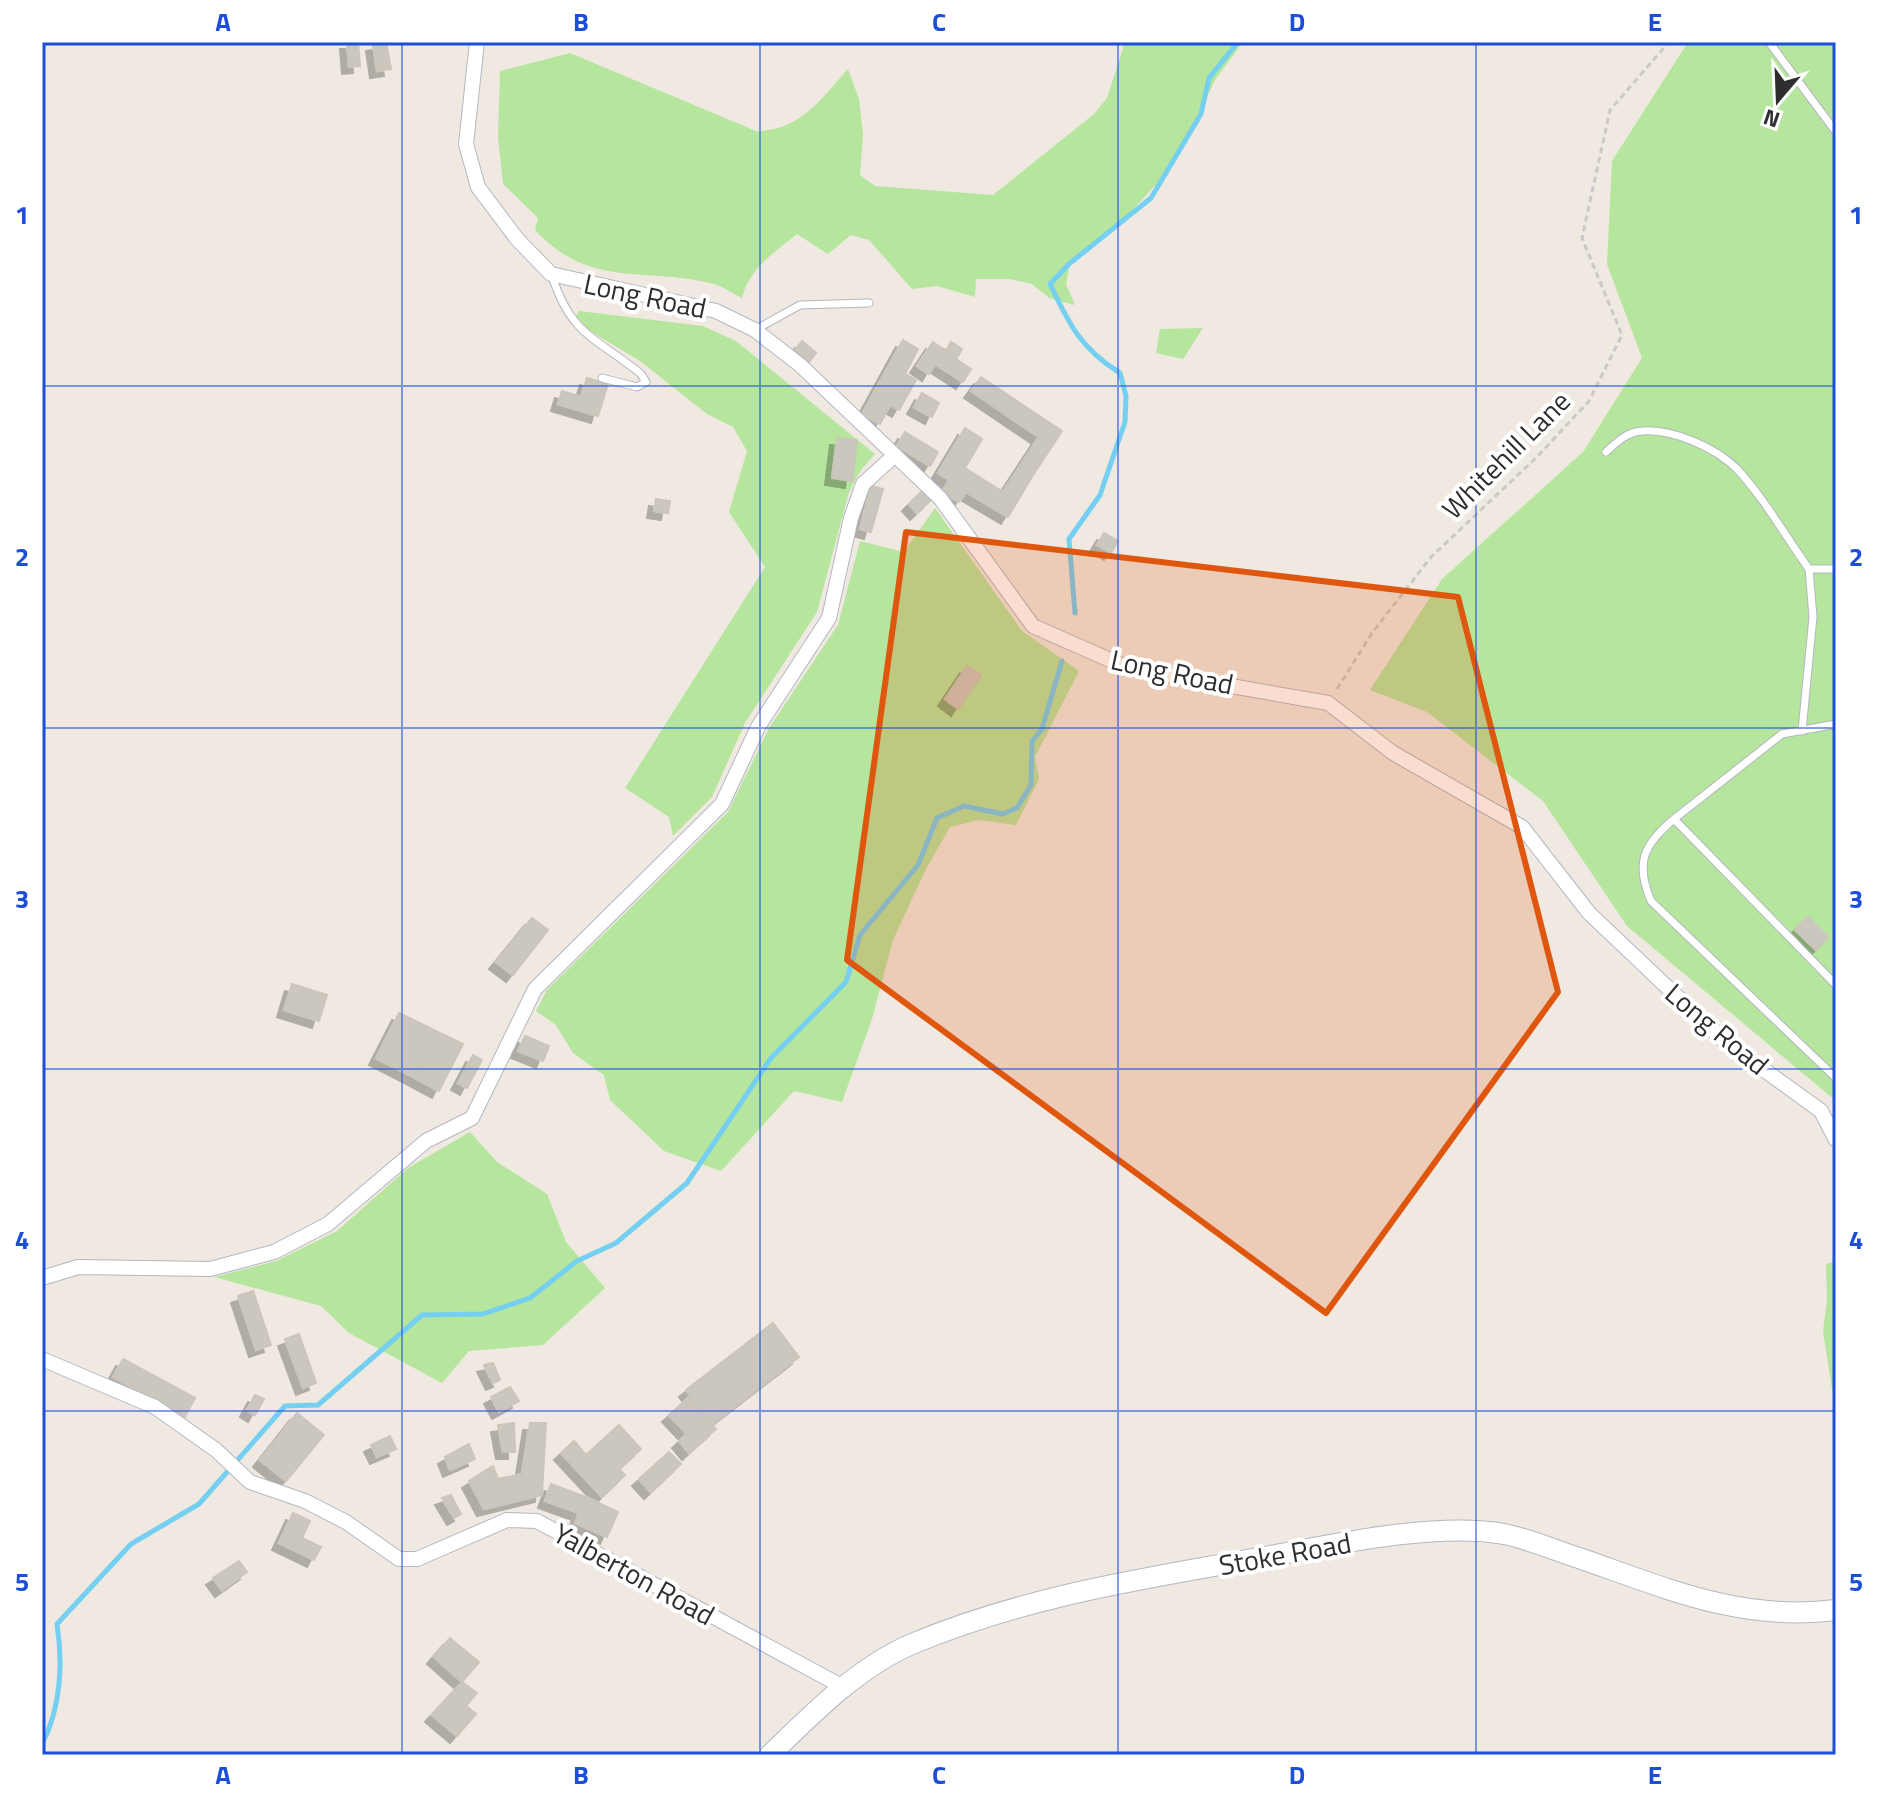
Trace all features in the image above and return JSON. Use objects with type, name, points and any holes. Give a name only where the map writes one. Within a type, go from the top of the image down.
[{"type":"street","name":"Long Road","points":[[477,42],[466,144],[478,187],[517,239],[551,274],[716,311],[755,330],[800,365],[940,498],[1033,626],[1128,668],[1328,703],[1393,753],[1522,827],[1589,913],[1724,1041],[1821,1111],[1836,1140]]},
{"type":"street","points":[[42,1278],[78,1267],[210,1269],[274,1252],[328,1224],[426,1141],[472,1118],[535,989],[722,804],[758,727],[829,618],[851,518],[863,484],[895,455]]},
{"type":"street","name":"Yalberton Road","points":[[42,1359],[155,1407],[216,1450],[250,1482],[333,1515],[399,1559],[417,1559],[507,1520],[537,1521],[843,1687]]},
{"type":"street","name":"Stoke Road","points":[[770,1755],[843,1687],[910,1645],[994,1614],[1100,1586],[1337,1543],[1452,1531],[1503,1534],[1701,1601],[1752,1612],[1805,1614],[1836,1610]]},
{"type":"lane","points":[[1769,42],[1836,132]]},
{"type":"lane","points":[[551,274],[562,305],[575,324],[641,374],[646,382],[637,387],[602,378]]},
{"type":"lane","points":[[755,330],[800,305],[869,303]]},
{"type":"lane","points":[[1606,452],[1623,436],[1641,430],[1685,439],[1709,450],[1736,469],[1809,569],[1813,617],[1802,731]]},
{"type":"lane","points":[[1809,569],[1836,569]]},
{"type":"lane","points":[[1836,724],[1782,734],[1657,833],[1644,858],[1641,876],[1651,901],[1836,1078]]},
{"type":"lane","points":[[1674,819],[1836,985]]},
{"type":"path","name":"Whitehill Lane","points":[[1328,703],[1372,633],[1431,557],[1537,457],[1589,401],[1622,335],[1582,238],[1610,110],[1669,42]]},
{"type":"highlighted area","points":[[906,532],[1458,597],[1558,992],[1326,1313],[847,960]]},
{"type":"green space","points":[[1125,42],[1243,42],[1215,80],[1192,128],[1163,177],[1127,216],[1070,263],[1066,284],[1075,305],[1049,298],[1032,284],[1009,279],[976,279],[975,297],[937,286],[912,289],[869,240],[851,235],[828,254],[797,234],[757,269],[742,298],[714,284],[598,269],[556,249],[535,230],[538,218],[503,184],[498,137],[500,71],[570,53],[756,131],[785,126],[797,119],[819,102],[848,69],[859,99],[863,134],[860,175],[875,186],[993,195],[1094,114],[1107,98]]},
{"type":"green space","points":[[1688,42],[1836,42],[1836,1101],[1627,926],[1543,801],[1427,712],[1370,690],[1442,579],[1583,452],[1642,358],[1607,264],[1612,161]]},
{"type":"green space","points":[[579,311],[703,326],[736,341],[875,454],[861,470],[849,492],[817,612],[745,723],[712,797],[673,836],[669,817],[625,788],[765,567],[729,512],[747,451],[733,427],[707,414],[640,361],[590,331],[576,316]]},
{"type":"green space","points":[[1203,328],[1183,359],[1156,353],[1160,329]]},
{"type":"green space","points":[[935,508],[1022,631],[1079,671],[1035,757],[1039,779],[1016,825],[978,820],[950,827],[925,871],[893,940],[872,1019],[842,1102],[794,1091],[721,1171],[664,1151],[610,1100],[604,1075],[573,1053],[556,1025],[536,1011],[547,990],[728,812],[769,728],[838,625],[860,541],[904,552]]},
{"type":"green space","points":[[470,1132],[497,1162],[547,1194],[566,1242],[605,1288],[543,1345],[469,1351],[442,1383],[349,1333],[321,1306],[214,1277],[276,1261],[337,1231],[408,1168]]},
{"type":"green space","points":[[1836,1261],[1836,1396],[1832,1389],[1823,1331],[1827,1301],[1826,1264]]},
{"type":"building","points":[[347,42],[358,42],[360,66],[349,67]]},
{"type":"building","points":[[386,42],[391,69],[377,71],[373,44]]},
{"type":"building","points":[[903,340],[918,349],[905,374],[916,380],[899,410],[890,405],[880,424],[862,414]]},
{"type":"building","points":[[802,341],[816,353],[809,362],[795,350]]},
{"type":"building","points":[[933,342],[946,351],[951,342],[962,349],[956,359],[971,369],[963,382],[935,364],[929,374],[917,366]]},
{"type":"building","points":[[981,377],[1062,431],[1033,475],[1020,466],[1039,437],[971,391]]},
{"type":"building","points":[[587,378],[608,384],[598,416],[558,404],[562,391],[581,397]]},
{"type":"building","points":[[922,393],[939,403],[932,417],[914,407]]},
{"type":"building","points":[[965,428],[982,439],[965,468],[1003,492],[1020,466],[1033,475],[1008,517],[966,492],[959,502],[942,492],[949,480],[938,473]]},
{"type":"building","points":[[905,432],[938,452],[930,466],[897,446]]},
{"type":"building","points":[[837,438],[857,440],[852,481],[832,478]]},
{"type":"building","points":[[871,486],[883,489],[871,532],[860,529]]},
{"type":"building","points":[[922,491],[931,500],[917,513],[909,504]]},
{"type":"building","points":[[656,499],[670,501],[668,513],[654,511]]},
{"type":"building","points":[[1104,533],[1118,541],[1111,553],[1097,545]]},
{"type":"building","points":[[967,666],[981,675],[958,709],[945,699]]},
{"type":"building","points":[[1808,917],[1828,937],[1816,950],[1795,930]]},
{"type":"building","points":[[532,918],[548,930],[513,975],[496,962]]},
{"type":"building","points":[[292,984],[327,995],[319,1021],[284,1010]]},
{"type":"building","points":[[399,1013],[438,1032],[415,1078],[376,1058]]},
{"type":"building","points":[[438,1032],[463,1044],[439,1091],[415,1078]]},
{"type":"building","points":[[525,1036],[549,1046],[543,1061],[518,1051]]},
{"type":"building","points":[[473,1055],[482,1060],[467,1088],[458,1083]]},
{"type":"building","points":[[253,1291],[271,1345],[256,1350],[238,1296]]},
{"type":"building","points":[[773,1323],[799,1357],[712,1424],[686,1390]]},
{"type":"building","points":[[299,1334],[316,1383],[303,1388],[285,1339]]},
{"type":"building","points":[[123,1359],[195,1398],[185,1417],[113,1377]]},
{"type":"building","points":[[493,1363],[500,1380],[493,1383],[484,1365]]},
{"type":"building","points":[[510,1387],[519,1401],[499,1412],[491,1397]]},
{"type":"building","points":[[255,1395],[264,1399],[255,1415],[247,1410]]},
{"type":"building","points":[[688,1398],[716,1429],[689,1453],[679,1441],[687,1434],[669,1415]]},
{"type":"building","points":[[297,1413],[324,1435],[286,1481],[260,1460]]},
{"type":"building","points":[[514,1423],[515,1452],[503,1452],[498,1425]]},
{"type":"building","points":[[530,1423],[546,1423],[542,1495],[484,1509],[469,1481],[493,1466],[498,1479],[522,1474]]},
{"type":"building","points":[[619,1425],[641,1449],[619,1469],[625,1475],[602,1497],[561,1453],[574,1441],[586,1455]]},
{"type":"building","points":[[390,1436],[396,1449],[377,1457],[371,1445]]},
{"type":"building","points":[[469,1444],[475,1459],[450,1470],[445,1457]]},
{"type":"building","points":[[669,1452],[681,1464],[651,1492],[639,1479]]},
{"type":"building","points":[[551,1484],[586,1497],[579,1513],[545,1501]]},
{"type":"building","points":[[451,1495],[461,1514],[454,1518],[442,1498]]},
{"type":"building","points":[[586,1497],[618,1512],[607,1537],[575,1523]]},
{"type":"building","points":[[293,1513],[310,1521],[302,1538],[321,1547],[314,1560],[279,1543]]},
{"type":"building","points":[[239,1561],[247,1572],[222,1590],[213,1578]]},
{"type":"building","points":[[450,1638],[479,1662],[462,1682],[434,1657]]},
{"type":"building","points":[[462,1682],[477,1693],[466,1706],[476,1714],[457,1736],[432,1715]]},
{"type":"waterway","points":[[1075,613],[1069,539],[1100,495],[1125,422],[1126,396],[1120,373],[1086,345],[1063,311],[1050,284],[1069,264],[1151,198],[1201,114],[1209,78],[1238,42]]},
{"type":"waterway","points":[[42,1744],[53,1716],[59,1685],[57,1624],[131,1544],[199,1504],[285,1406],[318,1405],[422,1315],[483,1314],[530,1298],[577,1261],[616,1243],[687,1183],[771,1058],[846,982],[860,935],[918,865],[937,818],[964,806],[1003,814],[1017,808],[1031,785],[1032,741],[1042,729],[1062,661]]}]
